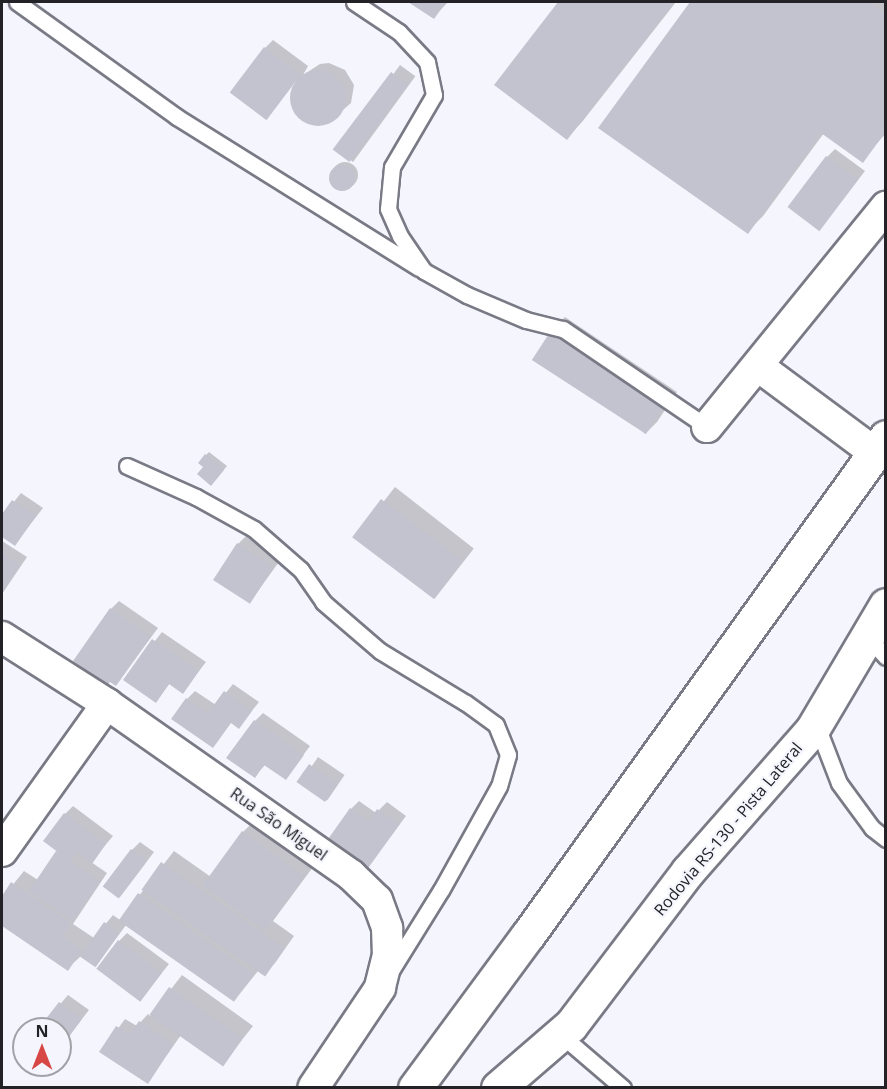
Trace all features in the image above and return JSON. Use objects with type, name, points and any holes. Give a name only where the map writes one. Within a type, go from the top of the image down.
[{"type":"main road","points":[[415,1088],[528,935],[880,445]]},
{"type":"main road","name":"Rodovia RS-130 - Pista Lateral","points":[[498,1088],[571,1025],[687,871],[816,723],[876,646],[885,605]]},
{"type":"street","points":[[707,428],[885,207]]},
{"type":"street","points":[[758,366],[880,445]]},
{"type":"street","name":"Rua São Miguel","points":[[2,636],[107,704],[351,875],[377,900],[387,927],[388,955],[380,988],[313,1088]]},
{"type":"street","points":[[2,851],[107,704]]},
{"type":"lane","points":[[17,2],[177,117],[424,271],[467,295],[526,320],[563,328],[707,428]]},
{"type":"lane","points":[[354,2],[399,32],[427,62],[434,94],[392,167],[388,209],[400,236],[424,271]]},
{"type":"lane","points":[[127,466],[196,497],[254,529],[301,570],[323,602],[380,651],[466,703],[496,726],[508,755],[499,786],[441,890],[380,988]]},
{"type":"lane","points":[[816,723],[839,783],[872,828],[885,839]]},
{"type":"lane","points":[[561,1034],[623,1088]]},
{"type":"building","points":[[408,2],[446,2],[434,19]]},
{"type":"building","points":[[558,2],[674,2],[567,140],[494,85]]},
{"type":"building","points":[[690,2],[868,2],[886,14],[886,131],[863,163],[821,133],[748,234],[598,128]]},
{"type":"building","points":[[264,47],[301,75],[266,120],[230,93]]},
{"type":"building","points":[[313,70],[323,70],[338,78],[344,87],[346,98],[344,109],[338,118],[323,126],[313,126],[302,121],[295,114],[290,103],[290,93],[295,82],[302,75]]},
{"type":"building","points":[[391,72],[408,85],[349,162],[333,149]]},
{"type":"building","points":[[826,156],[858,180],[819,231],[787,207]]},
{"type":"building","points":[[342,165],[351,169],[355,178],[351,187],[342,191],[333,187],[329,178],[333,169]]},
{"type":"building","points":[[552,329],[666,403],[646,434],[532,360]]},
{"type":"building","points":[[205,454],[224,470],[211,486],[197,474],[203,467],[198,463]]},
{"type":"building","points":[[381,499],[462,560],[434,599],[352,537]]},
{"type":"building","points":[[12,500],[36,516],[15,546],[2,537],[2,514]]},
{"type":"building","points":[[237,543],[274,567],[250,604],[213,580]]},
{"type":"building","points":[[2,554],[20,565],[2,594]]},
{"type":"building","points":[[110,608],[151,637],[116,686],[110,682],[103,691],[90,681],[94,676],[73,661]]},
{"type":"building","points":[[152,639],[199,671],[183,694],[169,684],[156,703],[123,680]]},
{"type":"building","points":[[224,691],[252,711],[239,729],[231,723],[213,748],[171,719],[186,698],[208,713]]},
{"type":"building","points":[[254,720],[304,755],[286,780],[264,765],[255,778],[226,758]]},
{"type":"building","points":[[309,764],[338,784],[325,802],[296,782]]},
{"type":"building","points":[[350,808],[369,821],[377,809],[400,824],[366,871],[326,842]]},
{"type":"building","points":[[64,813],[106,844],[92,864],[77,852],[70,861],[100,881],[73,921],[29,891],[56,851],[63,856],[43,841]]},
{"type":"building","points":[[242,831],[304,876],[265,930],[203,885]]},
{"type":"building","points":[[131,849],[147,861],[119,899],[103,887]]},
{"type":"building","points":[[161,862],[285,949],[265,976],[141,890]]},
{"type":"building","points":[[11,882],[71,923],[62,937],[82,950],[68,971],[2,926],[2,896]]},
{"type":"building","points":[[138,893],[254,974],[234,1002],[118,921]]},
{"type":"building","points":[[104,922],[120,933],[95,967],[80,956]]},
{"type":"building","points":[[118,940],[162,973],[140,1002],[96,969]]},
{"type":"building","points":[[169,987],[243,1039],[223,1066],[149,1015]]},
{"type":"building","points":[[59,1002],[82,1019],[72,1033],[72,1017],[47,1017]]},
{"type":"building","points":[[139,1021],[174,1044],[148,1084],[99,1052],[116,1026],[130,1034]]}]
